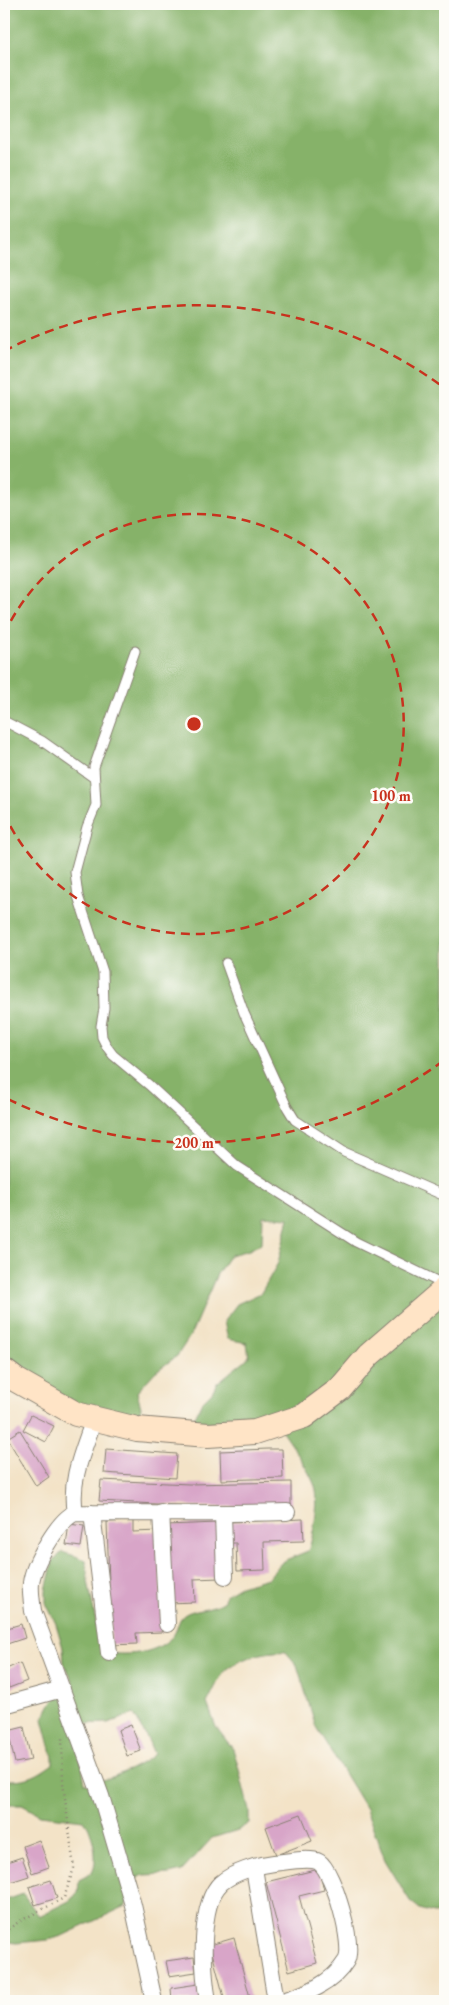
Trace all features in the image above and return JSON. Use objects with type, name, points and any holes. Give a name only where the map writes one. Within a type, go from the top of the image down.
[{"type":"main road","points":[[8,1378],[76,1414],[137,1429],[208,1436],[255,1432],[304,1416],[340,1389],[369,1355],[445,1289]]},
{"type":"street","points":[[75,1513],[74,1482],[94,1418]]},
{"type":"street","points":[[161,1512],[167,1624]]},
{"type":"street","points":[[154,2001],[133,1905],[101,1796],[33,1611],[31,1583],[45,1547],[67,1517],[75,1513],[161,1512],[223,1514],[287,1512]]},
{"type":"street","points":[[92,1513],[109,1653]]},
{"type":"street","points":[[223,1514],[225,1576]]},
{"type":"street","points":[[4,1705],[62,1689]]},
{"type":"street","points":[[208,2001],[203,1941],[211,1900],[220,1884],[228,1878],[260,1864],[314,1860],[324,1867],[340,1900],[350,1951],[347,1960],[332,1978],[313,1990],[283,2001]]},
{"type":"street","points":[[254,1868],[276,2001]]},
{"type":"lane","points":[[135,651],[94,768],[96,805],[87,827],[75,872],[78,896],[103,972],[104,1008],[102,1037],[113,1056],[149,1085],[237,1166],[356,1242],[445,1285]]},
{"type":"lane","points":[[4,721],[42,741],[93,777]]},
{"type":"lane","points":[[226,963],[244,1013],[287,1107],[295,1120],[344,1152],[445,1196]]},
{"type":"path","points":[[4,1932],[20,1921],[64,1898],[74,1868],[63,1783],[62,1727]]},
{"type":"green space","points":[[4,4],[445,4],[445,1271],[435,1280],[445,1306],[445,1912],[433,1913],[420,1909],[410,1901],[385,1860],[366,1809],[316,1727],[297,1665],[286,1652],[270,1652],[242,1660],[227,1669],[207,1703],[216,1727],[233,1749],[249,1810],[249,1823],[238,1830],[212,1838],[182,1871],[169,1874],[143,1875],[132,1882],[126,1906],[62,1936],[48,1940],[16,1943],[4,1941],[4,1901],[23,1894],[39,1916],[69,1901],[78,1893],[79,1880],[90,1874],[95,1863],[90,1831],[84,1820],[40,1815],[22,1805],[4,1805],[4,1780],[30,1777],[53,1764],[53,1757],[43,1719],[52,1702],[73,1681],[64,1663],[63,1648],[56,1624],[46,1603],[46,1590],[53,1561],[62,1552],[86,1561],[102,1653],[129,1654],[147,1651],[164,1644],[171,1638],[184,1615],[219,1604],[224,1601],[225,1595],[240,1586],[268,1578],[283,1561],[308,1551],[314,1528],[317,1500],[315,1486],[307,1469],[274,1419],[191,1425],[202,1402],[212,1392],[217,1383],[249,1357],[247,1343],[228,1339],[224,1321],[237,1304],[261,1293],[278,1263],[289,1218],[263,1216],[262,1243],[249,1250],[230,1255],[217,1274],[190,1336],[177,1356],[155,1372],[137,1392],[141,1408],[136,1421],[91,1412],[30,1377],[4,1352],[4,1272],[9,1260],[4,1246]],"holes":[[[134,1714],[154,1754],[148,1759],[131,1769],[101,1781],[85,1783],[81,1761],[80,1724],[108,1723]]]},
{"type":"building","points":[[31,1415],[54,1426],[46,1442],[23,1430]]},
{"type":"building","points":[[20,1430],[49,1477],[36,1486],[7,1438]]},
{"type":"building","points":[[106,1449],[177,1454],[175,1478],[104,1473]]},
{"type":"building","points":[[282,1449],[283,1478],[221,1480],[220,1451]]},
{"type":"building","points":[[101,1480],[189,1484],[291,1482],[291,1505],[213,1507],[99,1501]]},
{"type":"building","points":[[303,1519],[304,1541],[264,1542],[265,1570],[237,1571],[236,1543],[230,1543],[229,1522]]},
{"type":"building","points":[[133,1521],[133,1532],[159,1531],[162,1632],[136,1633],[137,1644],[111,1645],[107,1522]]},
{"type":"building","points":[[218,1523],[220,1578],[194,1579],[195,1602],[169,1603],[166,1525]]},
{"type":"building","points":[[69,1524],[84,1526],[81,1547],[66,1545]]},
{"type":"building","points":[[21,1624],[25,1638],[4,1645],[4,1629]]},
{"type":"building","points":[[20,1663],[27,1681],[9,1688],[4,1670]]},
{"type":"building","points":[[131,1725],[141,1751],[127,1756],[118,1730]]},
{"type":"building","points":[[24,1727],[31,1760],[15,1763],[8,1731]]},
{"type":"building","points":[[301,1814],[312,1841],[276,1855],[266,1827]]},
{"type":"building","points":[[39,1840],[49,1867],[32,1873],[23,1846]]},
{"type":"building","points":[[22,1857],[29,1876],[4,1884],[4,1863]]},
{"type":"building","points":[[319,1869],[324,1890],[299,1896],[317,1963],[289,1971],[266,1882]]},
{"type":"building","points":[[51,1880],[57,1898],[35,1905],[29,1887]]},
{"type":"building","points":[[234,1938],[251,2001],[225,2001],[210,1945]]},
{"type":"building","points":[[194,1957],[196,1972],[169,1976],[166,1961]]},
{"type":"building","points":[[198,1984],[200,2001],[172,2001],[171,1988]]}]
